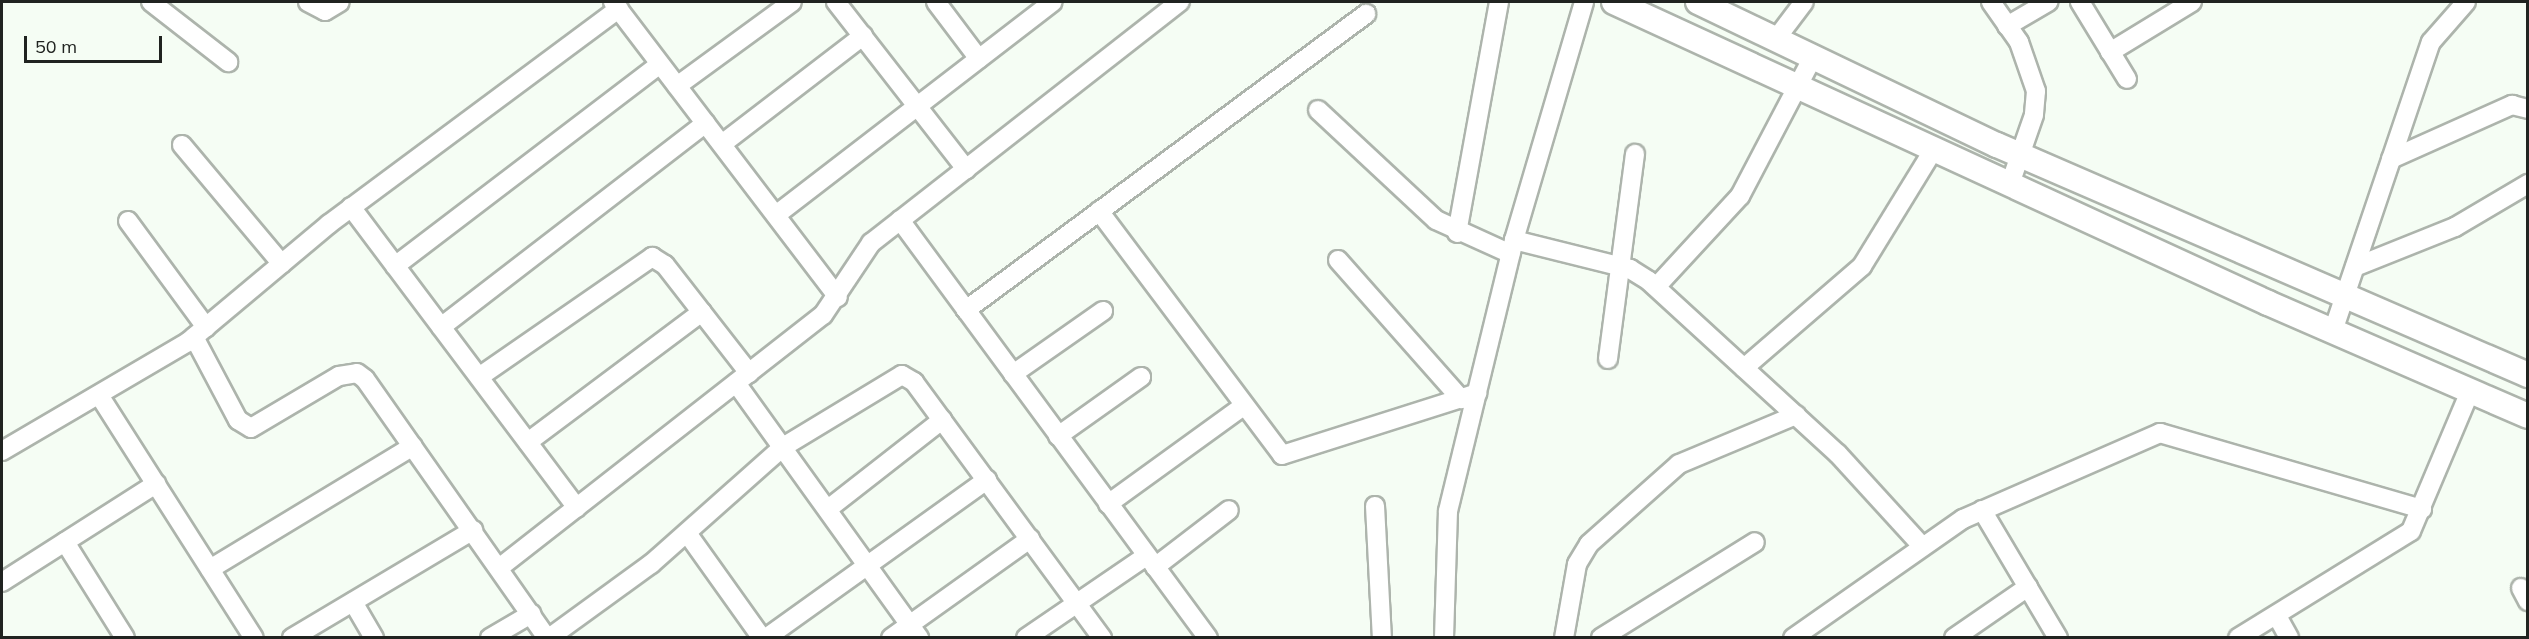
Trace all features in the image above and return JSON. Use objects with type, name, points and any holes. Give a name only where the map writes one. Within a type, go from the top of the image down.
[{"type":"street","points":[[151,2],[228,62]]},
{"type":"street","points":[[308,2],[325,11],[340,2]]},
{"type":"street","points":[[677,86],[792,2]]},
{"type":"street","points":[[836,2],[966,169]]},
{"type":"street","points":[[936,2],[979,59]]},
{"type":"street","points":[[776,215],[1053,2]]},
{"type":"street","points":[[500,568],[742,378],[838,297],[865,250],[900,220],[1180,2]]},
{"type":"street","points":[[1457,233],[1499,2]]},
{"type":"street","points":[[1443,638],[1448,511],[1469,396],[1584,2]]},
{"type":"street","points":[[1614,2],[2333,332],[2528,416]]},
{"type":"street","points":[[1698,2],[2019,155],[2528,375]]},
{"type":"street","points":[[1776,39],[1804,2]]},
{"type":"street","points":[[1990,2],[2026,57],[2036,91],[2010,184]]},
{"type":"street","points":[[2007,26],[2048,2]]},
{"type":"street","points":[[2080,2],[2127,80]]},
{"type":"street","points":[[2333,332],[2430,42],[2466,2]]},
{"type":"street","points":[[2110,52],[2183,4]]},
{"type":"street","points":[[2,451],[99,395],[200,332],[351,207],[616,5],[838,297]]},
{"type":"street","points":[[966,310],[1366,14]]},
{"type":"street","points":[[722,144],[863,36]]},
{"type":"street","points":[[1656,287],[1740,196],[1800,87],[1813,57]]},
{"type":"street","points":[[395,266],[660,64]]},
{"type":"street","points":[[2391,159],[2512,105],[2528,109]]},
{"type":"street","points":[[1318,110],[1457,233],[1512,247],[1617,266],[1656,287],[1796,415],[1922,546]]},
{"type":"street","points":[[441,327],[706,123]]},
{"type":"street","points":[[182,145],[282,264]]},
{"type":"street","points":[[1744,368],[1862,266],[1934,149]]},
{"type":"street","points":[[1608,359],[1617,266],[1635,154]]},
{"type":"street","points":[[2355,267],[2456,227],[2528,184]]},
{"type":"street","points":[[351,207],[577,508]]},
{"type":"street","points":[[1099,211],[1273,448],[1292,456],[1469,396]]},
{"type":"street","points":[[900,220],[1208,638]]},
{"type":"street","points":[[128,221],[200,332],[244,425],[259,426],[339,376],[357,373],[413,446],[548,638],[687,533],[783,447],[895,376],[914,382],[1102,638]]},
{"type":"street","points":[[479,377],[645,259],[660,260],[702,312],[783,447],[914,631]]},
{"type":"street","points":[[1338,260],[1469,396]]},
{"type":"street","points":[[1013,374],[1103,311]]},
{"type":"street","points":[[528,442],[702,312]]},
{"type":"street","points":[[1058,436],[1141,378]]},
{"type":"street","points":[[2238,638],[2404,536],[2422,509],[2470,391]]},
{"type":"street","points":[[99,395],[254,638]]},
{"type":"street","points":[[1108,504],[1242,407]]},
{"type":"street","points":[[1564,638],[1577,564],[1589,544],[1679,464],[1796,415]]},
{"type":"street","points":[[828,510],[942,420]]},
{"type":"street","points":[[1793,638],[1922,546],[1982,510],[2160,433],[2422,509]]},
{"type":"street","points":[[210,569],[413,446]]},
{"type":"street","points":[[687,533],[764,638],[987,480]]},
{"type":"street","points":[[2,582],[156,484]]},
{"type":"street","points":[[1375,506],[1382,638]]},
{"type":"street","points":[[1026,638],[1074,600],[1150,562],[1229,510]]},
{"type":"street","points":[[1982,510],[2058,638]]},
{"type":"street","points":[[292,638],[472,530]]},
{"type":"street","points":[[891,638],[914,631],[1030,539]]},
{"type":"street","points":[[65,542],[125,638]]},
{"type":"street","points":[[1601,638],[1755,542]]},
{"type":"street","points":[[1954,638],[2028,587]]},
{"type":"street","points":[[353,602],[374,638]]},
{"type":"street","points":[[490,638],[531,614]]},
{"type":"street","points":[[2277,616],[2289,638]]}]
